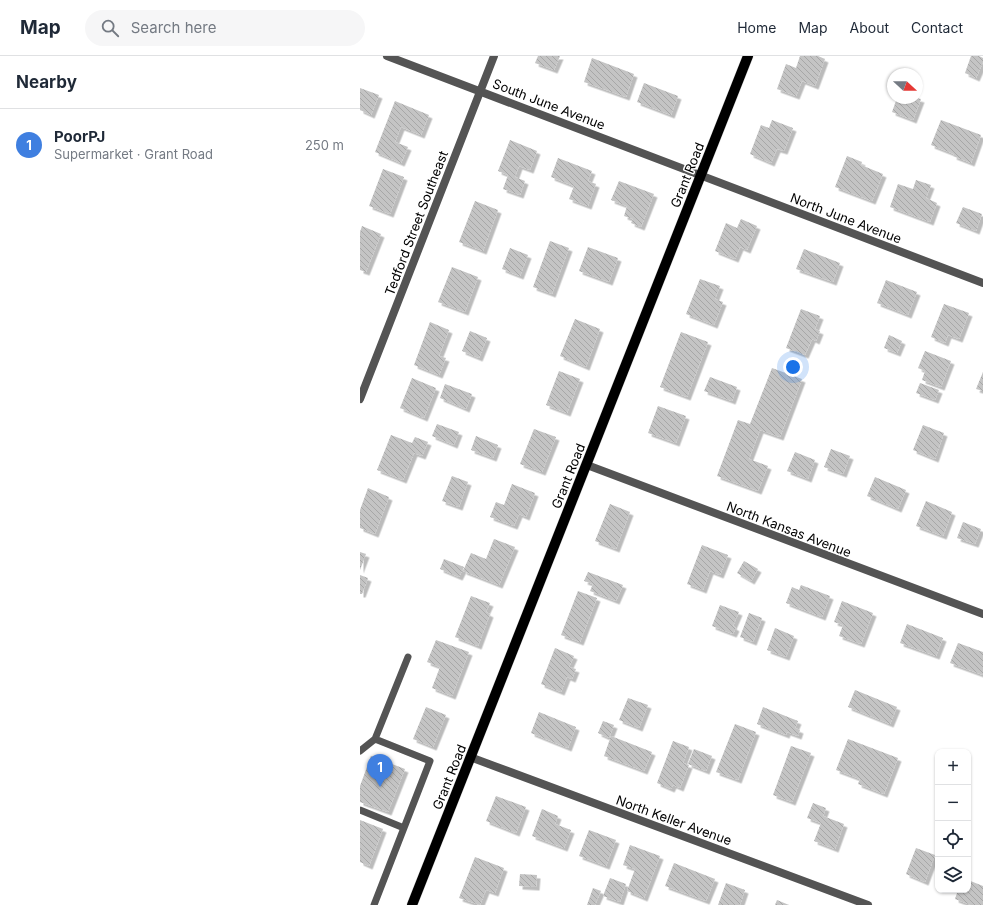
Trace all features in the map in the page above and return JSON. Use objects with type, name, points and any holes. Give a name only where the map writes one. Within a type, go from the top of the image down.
[{"type":"main road","name":"Grant Road","points":[[412,905],[748,56]]},
{"type":"street","name":"South June Avenue","points":[[388,56],[701,175]]},
{"type":"street","name":"Tedford Street Southeast","points":[[360,399],[494,56]]},
{"type":"street","name":"North June Avenue","points":[[701,175],[983,283]]},
{"type":"street","name":"North Kansas Avenue","points":[[586,465],[983,614]]},
{"type":"street","name":"North Keller Avenue","points":[[470,757],[868,905]]},
{"type":"lane","points":[[360,751],[375,739],[408,657]]},
{"type":"lane","points":[[374,905],[430,761],[375,739]]},
{"type":"lane","points":[[360,810],[404,828]]},
{"type":"building","points":[[538,56],[560,56],[554,70],[535,63]]},
{"type":"building","points":[[800,56],[818,56],[825,59],[815,86],[802,81],[796,96],[777,89],[786,64],[796,68]]},
{"type":"building","points":[[971,56],[979,56],[983,58],[983,62],[976,78],[965,73]]},
{"type":"building","points":[[592,58],[634,74],[626,97],[584,82]]},
{"type":"building","points":[[644,83],[678,96],[671,115],[637,102]]},
{"type":"building","points":[[360,88],[379,95],[371,115],[360,110]]},
{"type":"building","points":[[395,101],[429,115],[421,135],[401,127],[395,142],[408,147],[401,163],[375,152]]},
{"type":"building","points":[[895,104],[919,104],[913,120],[892,112]]},
{"type":"building","points":[[772,120],[793,128],[784,151],[777,149],[771,163],[750,154],[761,125],[769,128]]},
{"type":"building","points":[[941,120],[981,135],[971,163],[953,156],[954,154],[931,145]]},
{"type":"building","points":[[510,140],[537,151],[530,170],[519,166],[515,177],[525,181],[520,195],[503,189],[508,175],[498,171]]},
{"type":"building","points":[[847,156],[862,162],[861,165],[883,174],[872,201],[835,187]]},
{"type":"building","points":[[558,158],[592,171],[588,181],[596,184],[588,206],[569,199],[574,186],[551,177]]},
{"type":"building","points":[[383,169],[404,177],[390,214],[369,206]]},
{"type":"building","points":[[916,180],[931,185],[926,198],[937,203],[930,222],[890,207],[898,184],[913,189]]},
{"type":"building","points":[[619,181],[654,194],[641,227],[631,223],[633,219],[624,216],[627,206],[611,200]]},
{"type":"building","points":[[475,201],[498,210],[483,251],[459,242]]},
{"type":"building","points":[[963,207],[982,214],[976,231],[956,223]]},
{"type":"building","points":[[741,219],[757,226],[747,250],[740,247],[735,259],[715,251],[726,223],[737,228]]},
{"type":"building","points":[[362,226],[381,234],[366,272],[360,270],[360,232]]},
{"type":"building","points":[[550,241],[569,248],[552,294],[533,287]]},
{"type":"building","points":[[588,247],[618,258],[609,282],[579,271]]},
{"type":"building","points":[[510,248],[528,255],[520,276],[502,269]]},
{"type":"building","points":[[804,249],[840,263],[833,282],[796,269]]},
{"type":"building","points":[[452,267],[478,277],[465,312],[438,302]]},
{"type":"building","points":[[700,279],[720,286],[715,299],[723,302],[714,325],[686,314]]},
{"type":"building","points":[[886,280],[917,292],[908,315],[877,303]]},
{"type":"building","points":[[944,304],[969,313],[959,339],[948,335],[945,343],[931,337]]},
{"type":"building","points":[[801,309],[820,316],[815,329],[820,331],[816,341],[812,339],[805,355],[786,348]]},
{"type":"building","points":[[575,319],[600,329],[586,367],[560,356]]},
{"type":"building","points":[[430,322],[449,330],[439,356],[446,358],[439,375],[414,365]]},
{"type":"building","points":[[470,331],[487,338],[479,358],[462,351]]},
{"type":"building","points":[[681,332],[708,342],[687,397],[660,387]]},
{"type":"building","points":[[889,335],[902,341],[897,353],[884,348]]},
{"type":"building","points":[[925,351],[951,361],[941,387],[922,380],[925,371],[918,368]]},
{"type":"building","points":[[772,368],[802,379],[780,437],[760,430],[749,459],[768,466],[758,491],[717,476],[738,420],[750,424]]},
{"type":"building","points":[[559,371],[580,379],[567,413],[546,405]]},
{"type":"building","points":[[983,372],[983,391],[976,389]]},
{"type":"building","points":[[710,377],[737,387],[732,401],[704,391]]},
{"type":"building","points":[[412,378],[436,388],[424,418],[400,408]]},
{"type":"building","points":[[920,383],[939,390],[935,400],[916,393]]},
{"type":"building","points":[[445,384],[472,394],[466,409],[440,398]]},
{"type":"building","points":[[658,406],[686,416],[676,443],[648,433]]},
{"type":"building","points":[[437,424],[459,432],[454,445],[432,436]]},
{"type":"building","points":[[923,425],[944,433],[935,459],[913,450]]},
{"type":"building","points":[[534,429],[556,437],[542,472],[520,464]]},
{"type":"building","points":[[391,435],[412,443],[415,437],[428,442],[422,456],[414,453],[403,480],[377,470]]},
{"type":"building","points":[[476,436],[498,445],[493,458],[471,450]]},
{"type":"building","points":[[831,449],[850,456],[843,474],[824,467]]},
{"type":"building","points":[[795,452],[815,460],[808,479],[787,471]]},
{"type":"building","points":[[452,476],[468,482],[459,507],[442,501]]},
{"type":"building","points":[[875,477],[906,490],[898,509],[867,496]]},
{"type":"building","points":[[512,484],[535,493],[526,517],[519,514],[514,526],[490,517],[496,502],[504,505]]},
{"type":"building","points":[[368,488],[389,497],[375,534],[360,528],[360,510]]},
{"type":"building","points":[[926,501],[952,512],[943,536],[916,526]]},
{"type":"building","points":[[610,504],[630,512],[616,549],[595,541]]},
{"type":"building","points":[[963,522],[981,529],[975,544],[957,538]]},
{"type":"building","points":[[494,539],[515,547],[499,585],[463,571],[471,553],[486,559]]},
{"type":"building","points":[[702,545],[728,555],[720,575],[710,571],[703,590],[687,584]]},
{"type":"building","points":[[360,552],[366,554],[360,570]]},
{"type":"building","points":[[444,559],[464,567],[459,577],[440,569]]},
{"type":"building","points":[[744,561],[758,569],[751,581],[737,573]]},
{"type":"building","points":[[588,572],[623,585],[616,601],[590,591],[593,584],[584,581]]},
{"type":"building","points":[[360,575],[368,578],[362,594],[360,594]]},
{"type":"building","points":[[801,585],[830,596],[822,617],[786,603],[792,587],[799,590]]},
{"type":"building","points":[[578,591],[597,598],[580,642],[561,635]]},
{"type":"building","points":[[471,596],[490,603],[486,612],[490,614],[478,646],[455,637]]},
{"type":"building","points":[[842,601],[873,613],[861,644],[839,636],[843,625],[834,622]]},
{"type":"building","points":[[720,605],[739,612],[733,626],[736,628],[733,634],[712,626]]},
{"type":"building","points":[[749,613],[762,618],[753,642],[740,637]]},
{"type":"building","points":[[907,624],[943,638],[936,656],[900,643]]},
{"type":"building","points":[[775,628],[794,636],[786,657],[767,650]]},
{"type":"building","points":[[436,640],[469,652],[452,696],[432,688],[440,667],[427,662]]},
{"type":"building","points":[[958,643],[983,652],[983,675],[950,663]]},
{"type":"building","points":[[555,648],[574,656],[569,667],[576,669],[572,679],[567,677],[561,692],[541,684]]},
{"type":"building","points":[[855,690],[897,707],[890,724],[848,707]]},
{"type":"building","points":[[628,698],[648,705],[639,728],[619,720]]},
{"type":"building","points":[[426,707],[446,715],[433,747],[413,739]]},
{"type":"building","points":[[763,707],[798,721],[795,728],[800,730],[798,736],[787,732],[786,735],[757,724]]},
{"type":"building","points":[[539,712],[576,727],[568,748],[531,733]]},
{"type":"building","points":[[603,721],[614,725],[609,738],[598,733]]},
{"type":"building","points":[[735,724],[756,732],[738,780],[716,772]]},
{"type":"building","points":[[611,736],[652,752],[644,771],[604,756]]},
{"type":"building","points":[[848,739],[898,758],[884,794],[858,784],[860,779],[836,770]]},
{"type":"building","points":[[673,741],[689,747],[683,763],[689,765],[680,788],[673,785],[671,789],[657,783]]},
{"type":"building","points":[[791,746],[811,753],[792,802],[773,795]]},
{"type":"building","points":[[694,749],[712,756],[706,771],[688,764]]},
{"type":"building","points":[[371,756],[405,769],[388,812],[360,802],[360,786]]},
{"type":"building","points":[[496,796],[526,807],[516,833],[486,821]]},
{"type":"building","points":[[813,803],[826,808],[823,816],[844,824],[835,849],[814,841],[821,823],[807,818]]},
{"type":"building","points":[[542,809],[558,816],[555,824],[571,830],[564,848],[532,836]]},
{"type":"building","points":[[360,820],[383,829],[369,866],[360,862]]},
{"type":"building","points":[[589,830],[616,840],[606,866],[579,856]]},
{"type":"building","points":[[630,845],[660,856],[644,898],[627,891],[635,869],[623,865]]},
{"type":"building","points":[[916,848],[935,855],[925,882],[906,874]]},
{"type":"building","points":[[475,857],[504,868],[495,893],[486,890],[480,905],[459,898]]},
{"type":"building","points":[[674,863],[715,879],[706,901],[665,886]]},
{"type":"building","points":[[520,874],[537,875],[536,887],[519,886]]},
{"type":"building","points":[[610,878],[626,884],[620,902],[603,896]]},
{"type":"building","points":[[971,881],[983,886],[983,905],[971,905],[955,899],[957,893],[971,893]]},
{"type":"building","points":[[726,883],[745,890],[740,905],[718,905]]},
{"type":"building","points":[[593,888],[601,891],[595,905],[587,905]]},
{"type":"building","points":[[777,900],[789,905],[775,905]]},
{"type":"place","name":"PoorPJ","points":[[380,787]]}]
